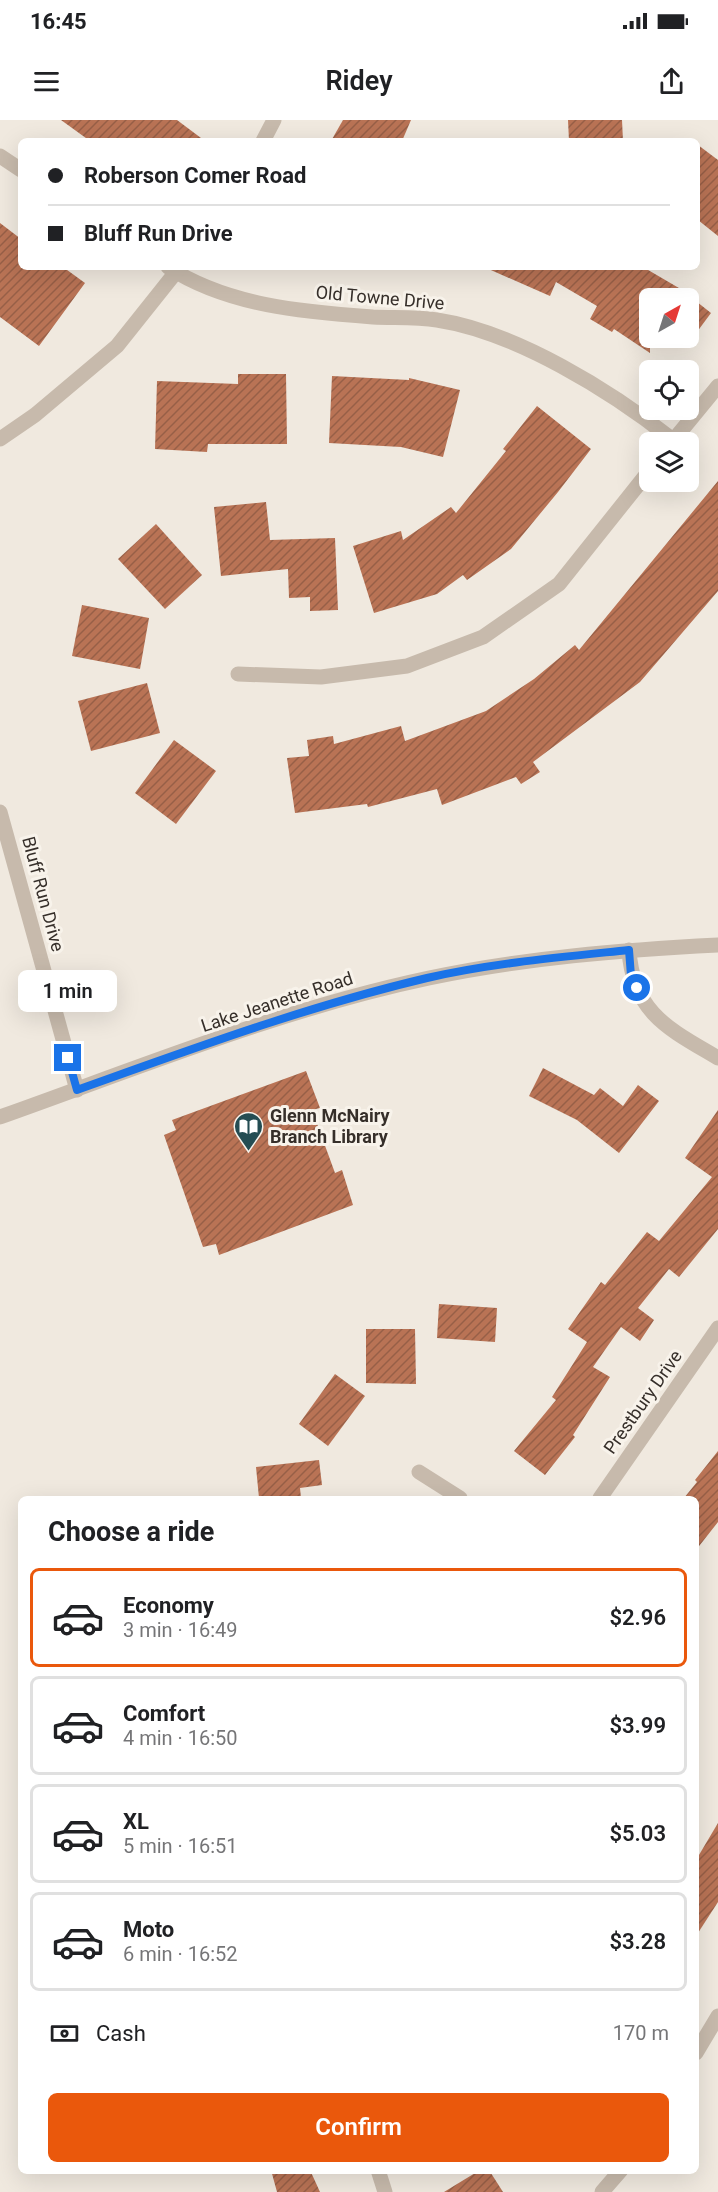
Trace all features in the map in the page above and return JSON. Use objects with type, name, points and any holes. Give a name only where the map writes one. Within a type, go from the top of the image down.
[{"type":"street","points":[[265,138],[274,120]]},
{"type":"street","points":[[0,156],[18,168]]},
{"type":"street","points":[[0,439],[35,415],[117,346],[174,270]]},
{"type":"street","name":"Old Towne Drive","points":[[177,270],[217,292],[267,305],[320,313],[437,320],[511,342],[612,396],[660,432]]},
{"type":"street","points":[[680,432],[718,386]]},
{"type":"street","points":[[238,674],[321,677],[406,666],[483,637],[559,584],[639,484]]},
{"type":"street","name":"Bluff Run Drive","points":[[0,812],[77,1090]]},
{"type":"street","name":"Lake Jeanette Road","points":[[0,1117],[248,1030],[362,995],[429,978],[505,965],[629,950],[718,945]]},
{"type":"street","points":[[629,950],[631,976],[643,1000],[677,1034],[718,1058]]},
{"type":"street","name":"Prestbury Drive","points":[[601,1496],[718,1328]]},
{"type":"street","points":[[419,1472],[457,1496]]},
{"type":"street","points":[[699,2048],[718,2016]]},
{"type":"street","points":[[379,2174],[385,2192]]},
{"type":"street","points":[[602,2192],[618,2174]]},
{"type":"building","points":[[61,120],[177,120],[201,138],[86,138]]},
{"type":"building","points":[[343,120],[411,120],[403,138],[333,138]]},
{"type":"building","points":[[568,120],[622,120],[623,138],[569,138]]},
{"type":"building","points":[[700,146],[718,160],[718,236],[700,222]]},
{"type":"building","points":[[0,223],[18,237],[18,270],[67,270],[85,283],[39,346],[0,317]]},
{"type":"building","points":[[491,270],[648,270],[679,288],[639,288],[639,346],[614,329],[612,332],[590,319],[597,306],[556,282],[550,296]]},
{"type":"building","points":[[699,304],[711,313],[699,329]]},
{"type":"building","points":[[238,374],[286,374],[287,444],[208,444],[207,452],[155,449],[157,381],[238,384]]},
{"type":"building","points":[[332,376],[409,380],[409,378],[460,390],[443,457],[401,447],[329,443]]},
{"type":"building","points":[[537,406],[591,449],[558,492],[511,549],[467,580],[463,575],[437,594],[374,613],[353,546],[401,531],[403,540],[451,507],[456,513],[506,451],[503,449]]},
{"type":"building","points":[[718,481],[718,591],[640,682],[533,762],[540,772],[521,784],[516,777],[442,805],[437,789],[368,807],[367,804],[295,813],[287,758],[309,756],[307,740],[333,736],[334,744],[401,726],[405,741],[486,711],[534,679],[575,645],[579,650]]},
{"type":"building","points":[[266,502],[270,540],[335,538],[338,610],[310,611],[310,597],[289,598],[288,569],[221,576],[214,507]]},
{"type":"building","points":[[156,524],[202,575],[165,609],[118,559]]},
{"type":"building","points":[[82,605],[149,618],[140,669],[72,656]]},
{"type":"building","points":[[147,683],[160,733],[91,751],[78,701]]},
{"type":"building","points":[[174,740],[216,771],[176,824],[135,793]]},
{"type":"building","points":[[543,1068],[594,1095],[600,1088],[623,1106],[638,1085],[659,1101],[619,1153],[577,1120],[529,1096]]},
{"type":"building","name":"Glenn McNairy Branch Library","points":[[306,1071],[320,1108],[312,1110],[335,1173],[342,1170],[353,1205],[219,1255],[216,1244],[203,1247],[164,1135],[176,1130],[172,1120]]},
{"type":"building","points":[[718,1110],[718,1229],[679,1277],[669,1269],[638,1308],[654,1320],[640,1341],[621,1327],[593,1367],[610,1377],[573,1435],[575,1437],[545,1475],[514,1451],[556,1400],[552,1397],[587,1342],[568,1329],[601,1282],[605,1285],[647,1232],[659,1241],[712,1177],[685,1158]]},
{"type":"building","points":[[439,1304],[497,1308],[495,1342],[437,1338]]},
{"type":"building","points":[[366,1329],[415,1329],[416,1384],[366,1383]]},
{"type":"building","points":[[335,1374],[365,1396],[328,1446],[299,1424]]},
{"type":"building","points":[[718,1451],[718,1522],[699,1546],[699,1496],[686,1496],[697,1482],[695,1480]]},
{"type":"building","points":[[319,1460],[322,1485],[300,1488],[301,1496],[259,1496],[256,1467]]},
{"type":"building","points":[[718,1823],[718,1902],[699,1931],[699,1855]]},
{"type":"building","points":[[272,2174],[312,2174],[320,2192],[277,2192]]},
{"type":"building","points":[[473,2174],[492,2174],[503,2192],[444,2192]]},
{"type":"place","name":"Glenn McNairy Branch Library","points":[[249,1152]]},
{"type":"route","points":[[68,1058],[77,1090],[339,1000],[429,978],[527,961],[629,950],[631,976],[637,988]]}]
